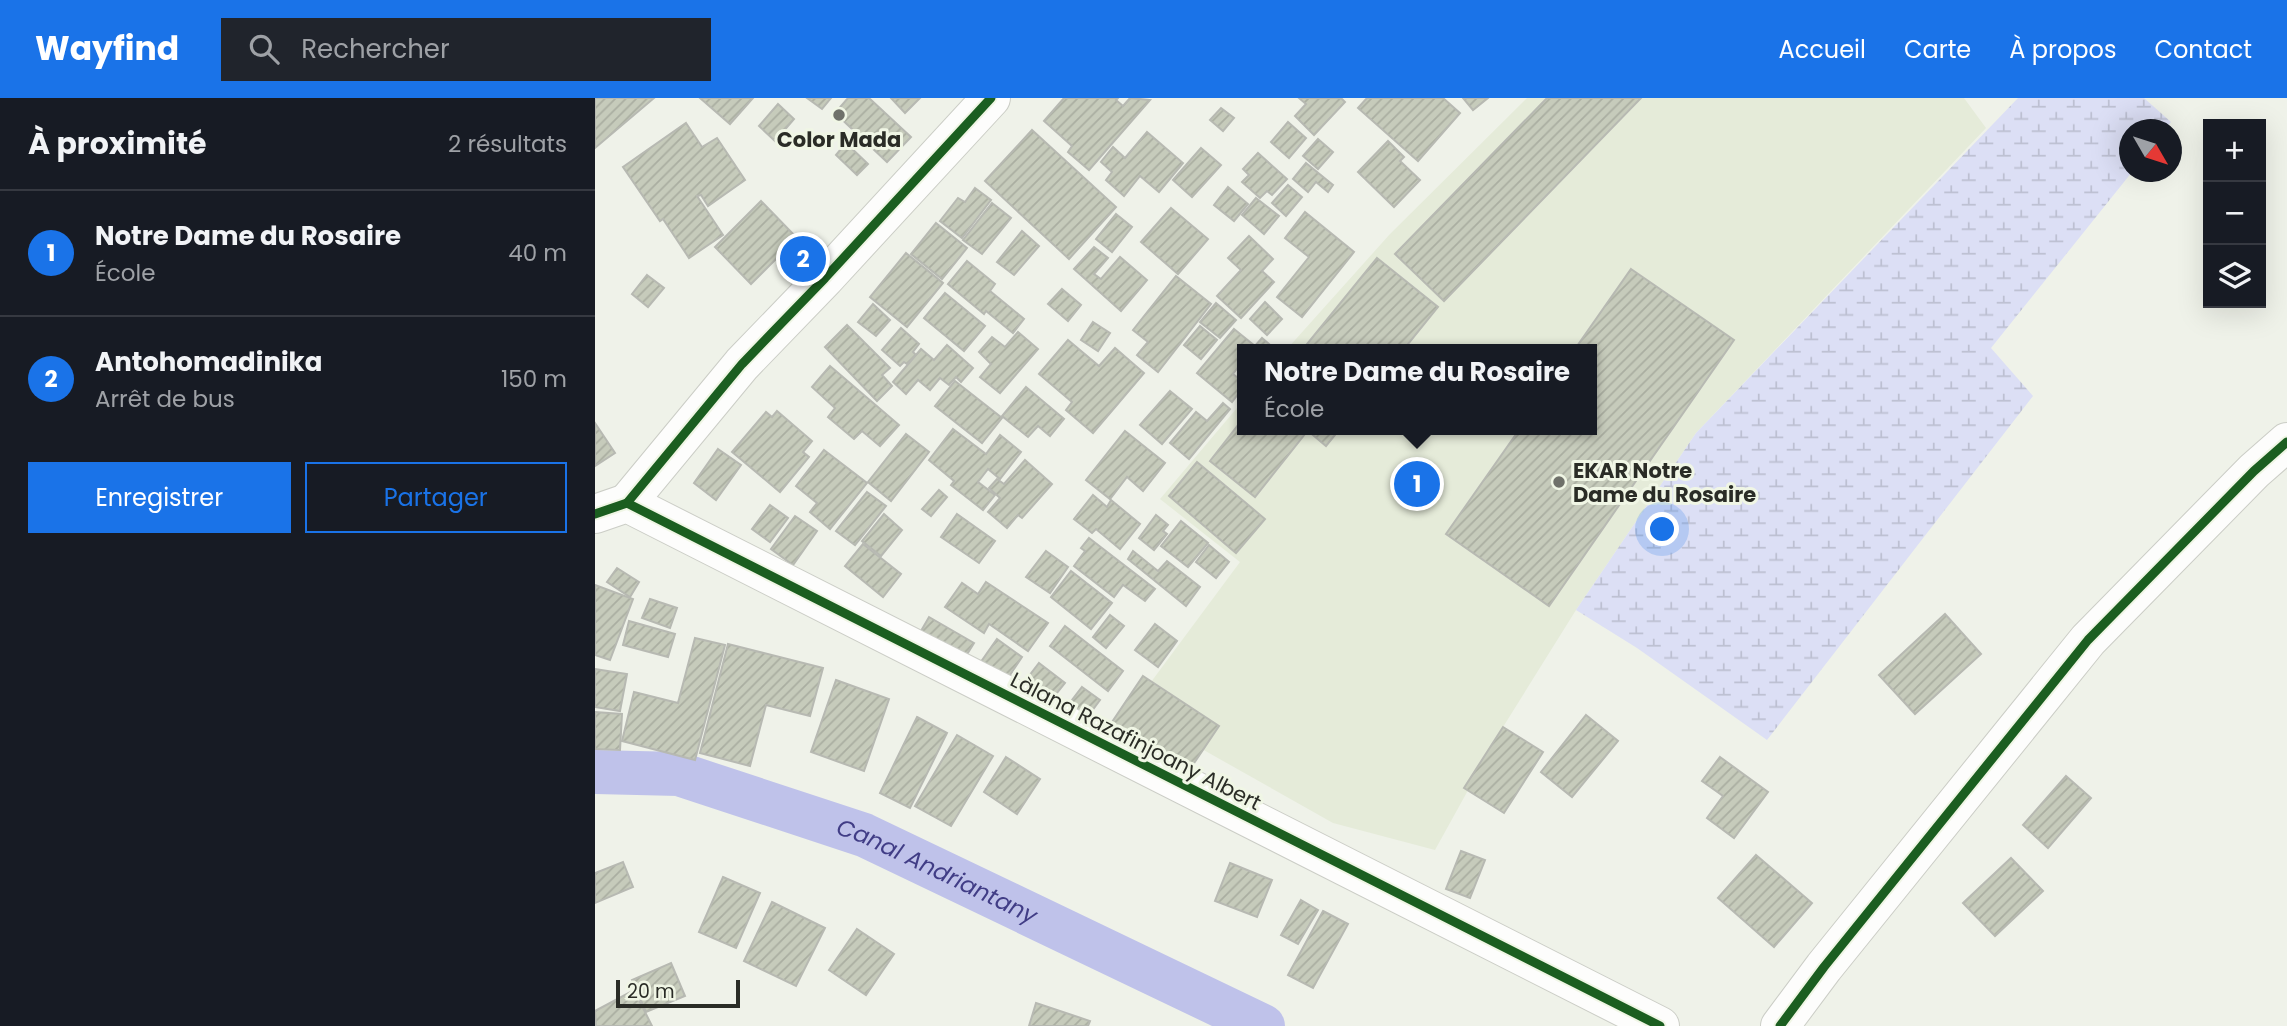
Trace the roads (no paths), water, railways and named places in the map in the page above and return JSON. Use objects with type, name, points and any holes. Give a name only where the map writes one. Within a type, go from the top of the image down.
[{"type":"street","points":[[611,508],[991,98]]},
{"type":"street","points":[[1780,1026],[1824,967],[2088,640],[2253,471],[2287,442]]},
{"type":"street","name":"Làlana Razafinjoany Albert","points":[[611,508],[1660,1026]]},
{"type":"waterway","name":"Canal Andriantany","points":[[595,772],[679,774],[864,835],[1263,1026]]},
{"type":"place","name":"Color Mada","points":[[839,115]]},
{"type":"place","name":"Antohomadinika","points":[[803,259]]},
{"type":"place","name":"EKAR Notre Dame du Rosaire","points":[[1559,482]]},
{"type":"place","name":"Notre Dame du Rosaire","points":[[1417,484]]}]
